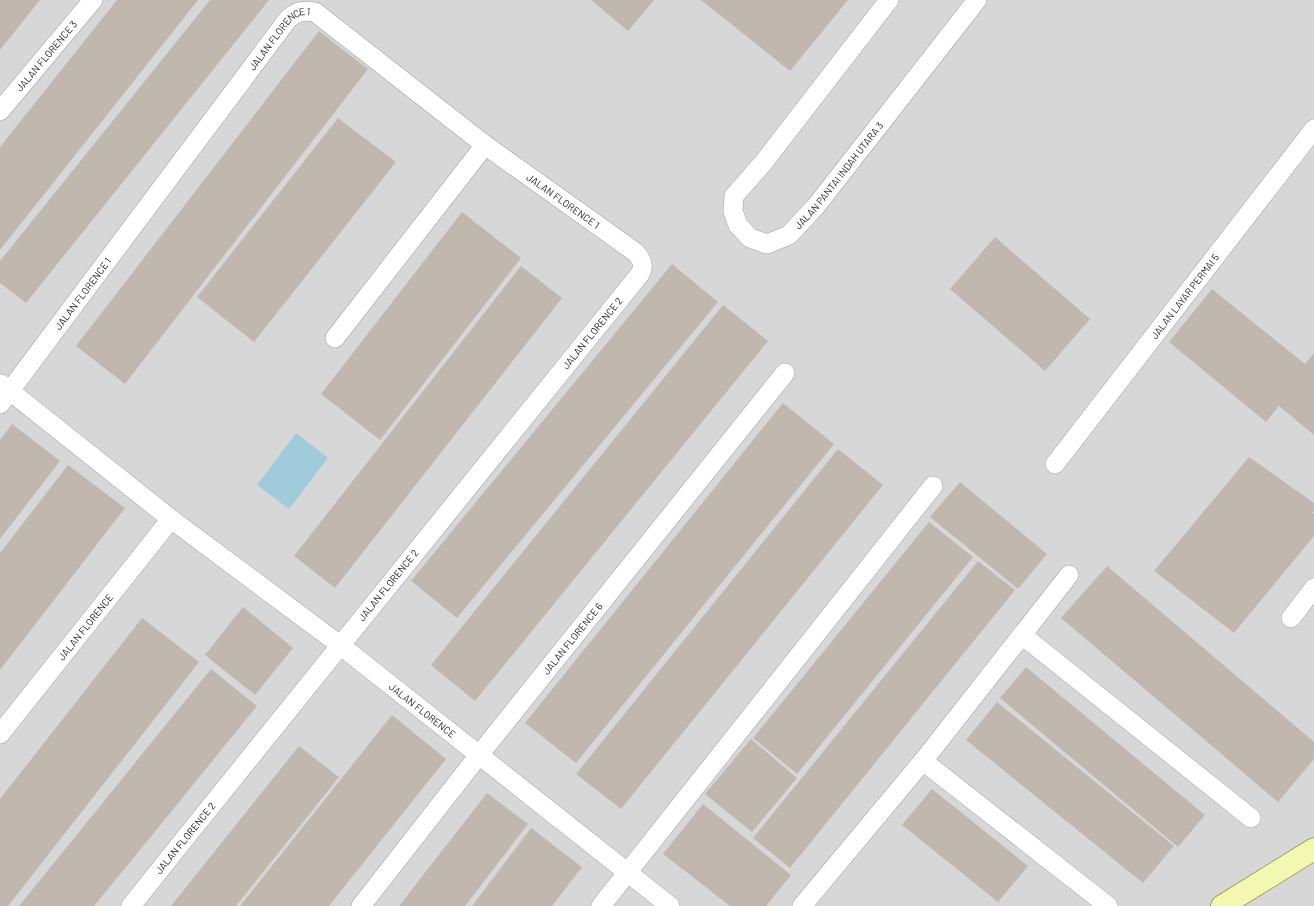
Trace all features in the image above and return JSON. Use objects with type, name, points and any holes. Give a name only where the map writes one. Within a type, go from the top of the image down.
[{"type":"street","name":"JALAN FLORENCE 3","points":[[0,111],[93,0]]},
{"type":"street","name":"JALAN PANTAI INDAH UTARA 3","points":[[889,0],[762,163],[734,196],[733,211],[738,225],[750,238],[767,244],[789,235],[816,206],[977,0]]},
{"type":"street","name":"JALAN FLORENCE 1","points":[[3,393],[288,19],[294,13],[303,10],[315,12],[485,145],[635,252],[641,258],[643,264]]},
{"type":"street","name":"JALAN LAYAR PERMAI 5","points":[[1055,464],[1314,129]]},
{"type":"street","points":[[335,338],[485,145]]},
{"type":"street","name":"JALAN FLORENCE 2","points":[[131,906],[640,274],[643,264]]},
{"type":"street","name":"JALAN FLORENCE 6","points":[[361,906],[479,755],[785,373]]},
{"type":"street","name":"JALAN FLORENCE","points":[[3,393],[340,645],[670,906]]},
{"type":"street","points":[[601,906],[933,486]]},
{"type":"street","name":"JALAN FLORENCE","points":[[0,734],[171,519]]},
{"type":"street","points":[[802,906],[924,761],[1069,575]]},
{"type":"street","points":[[1291,618],[1314,588]]},
{"type":"street","points":[[1022,635],[1251,818]]},
{"type":"street","points":[[924,761],[1108,906]]},
{"type":"street","points":[[1222,906],[1314,849]]},
{"type":"shaded area","points":[[0,0],[1314,0],[1314,906],[0,906]]},
{"type":"water","points":[[296,433],[328,458],[289,509],[257,485]]},
{"type":"building","points":[[0,0],[40,0],[0,50]]},
{"type":"building","points":[[117,0],[198,0],[0,250],[0,147]]},
{"type":"building","points":[[210,0],[269,0],[26,303],[0,283],[0,261]]},
{"type":"building","points":[[591,0],[654,0],[628,31]]},
{"type":"building","points":[[701,0],[848,0],[790,71]]},
{"type":"building","points":[[319,31],[368,69],[125,384],[76,346]]},
{"type":"building","points":[[338,118],[396,162],[254,342],[197,297]]},
{"type":"building","points":[[462,212],[521,258],[380,440],[321,394]]},
{"type":"building","points":[[995,237],[1090,319],[1045,371],[950,289]]},
{"type":"building","points":[[672,264],[718,302],[457,618],[411,581]]},
{"type":"building","points":[[521,266],[562,298],[335,588],[294,556]]},
{"type":"building","points":[[1212,289],[1305,364],[1314,353],[1314,435],[1279,406],[1266,422],[1169,342]]},
{"type":"building","points":[[723,305],[768,341],[475,701],[431,665]]},
{"type":"building","points":[[783,403],[834,444],[576,763],[525,723]]},
{"type":"building","points":[[12,424],[60,461],[0,539],[0,440]]},
{"type":"building","points":[[838,449],[883,485],[621,809],[576,774]]},
{"type":"building","points":[[1249,457],[1314,503],[1314,511],[1312,513],[1314,514],[1314,536],[1234,633],[1154,571]]},
{"type":"building","points":[[68,465],[125,508],[0,670],[0,553]]},
{"type":"building","points":[[960,482],[1047,554],[1018,589],[930,517]]},
{"type":"building","points":[[929,522],[973,557],[797,774],[753,738]]},
{"type":"building","points":[[978,561],[1015,590],[790,868],[753,838]]},
{"type":"building","points":[[1107,566],[1314,742],[1314,759],[1278,802],[1061,618]]},
{"type":"building","points":[[243,607],[293,648],[255,695],[205,655]]},
{"type":"building","points":[[142,618],[199,662],[8,906],[0,906],[0,799]]},
{"type":"building","points":[[1026,667],[1205,815],[1178,847],[1000,698]]},
{"type":"building","points":[[211,669],[257,706],[94,906],[19,906]]},
{"type":"building","points":[[997,702],[1174,846],[1143,883],[966,740]]},
{"type":"building","points":[[392,715],[446,759],[329,906],[240,906]]},
{"type":"building","points":[[751,739],[797,778],[752,832],[705,794]]},
{"type":"building","points":[[299,746],[339,777],[236,906],[171,906]]},
{"type":"building","points":[[932,789],[1028,866],[998,902],[902,825]]},
{"type":"building","points":[[487,793],[528,824],[465,906],[399,906]]},
{"type":"building","points":[[703,804],[791,875],[766,906],[730,906],[663,854]]},
{"type":"building","points":[[531,828],[582,867],[552,906],[472,906]]}]
